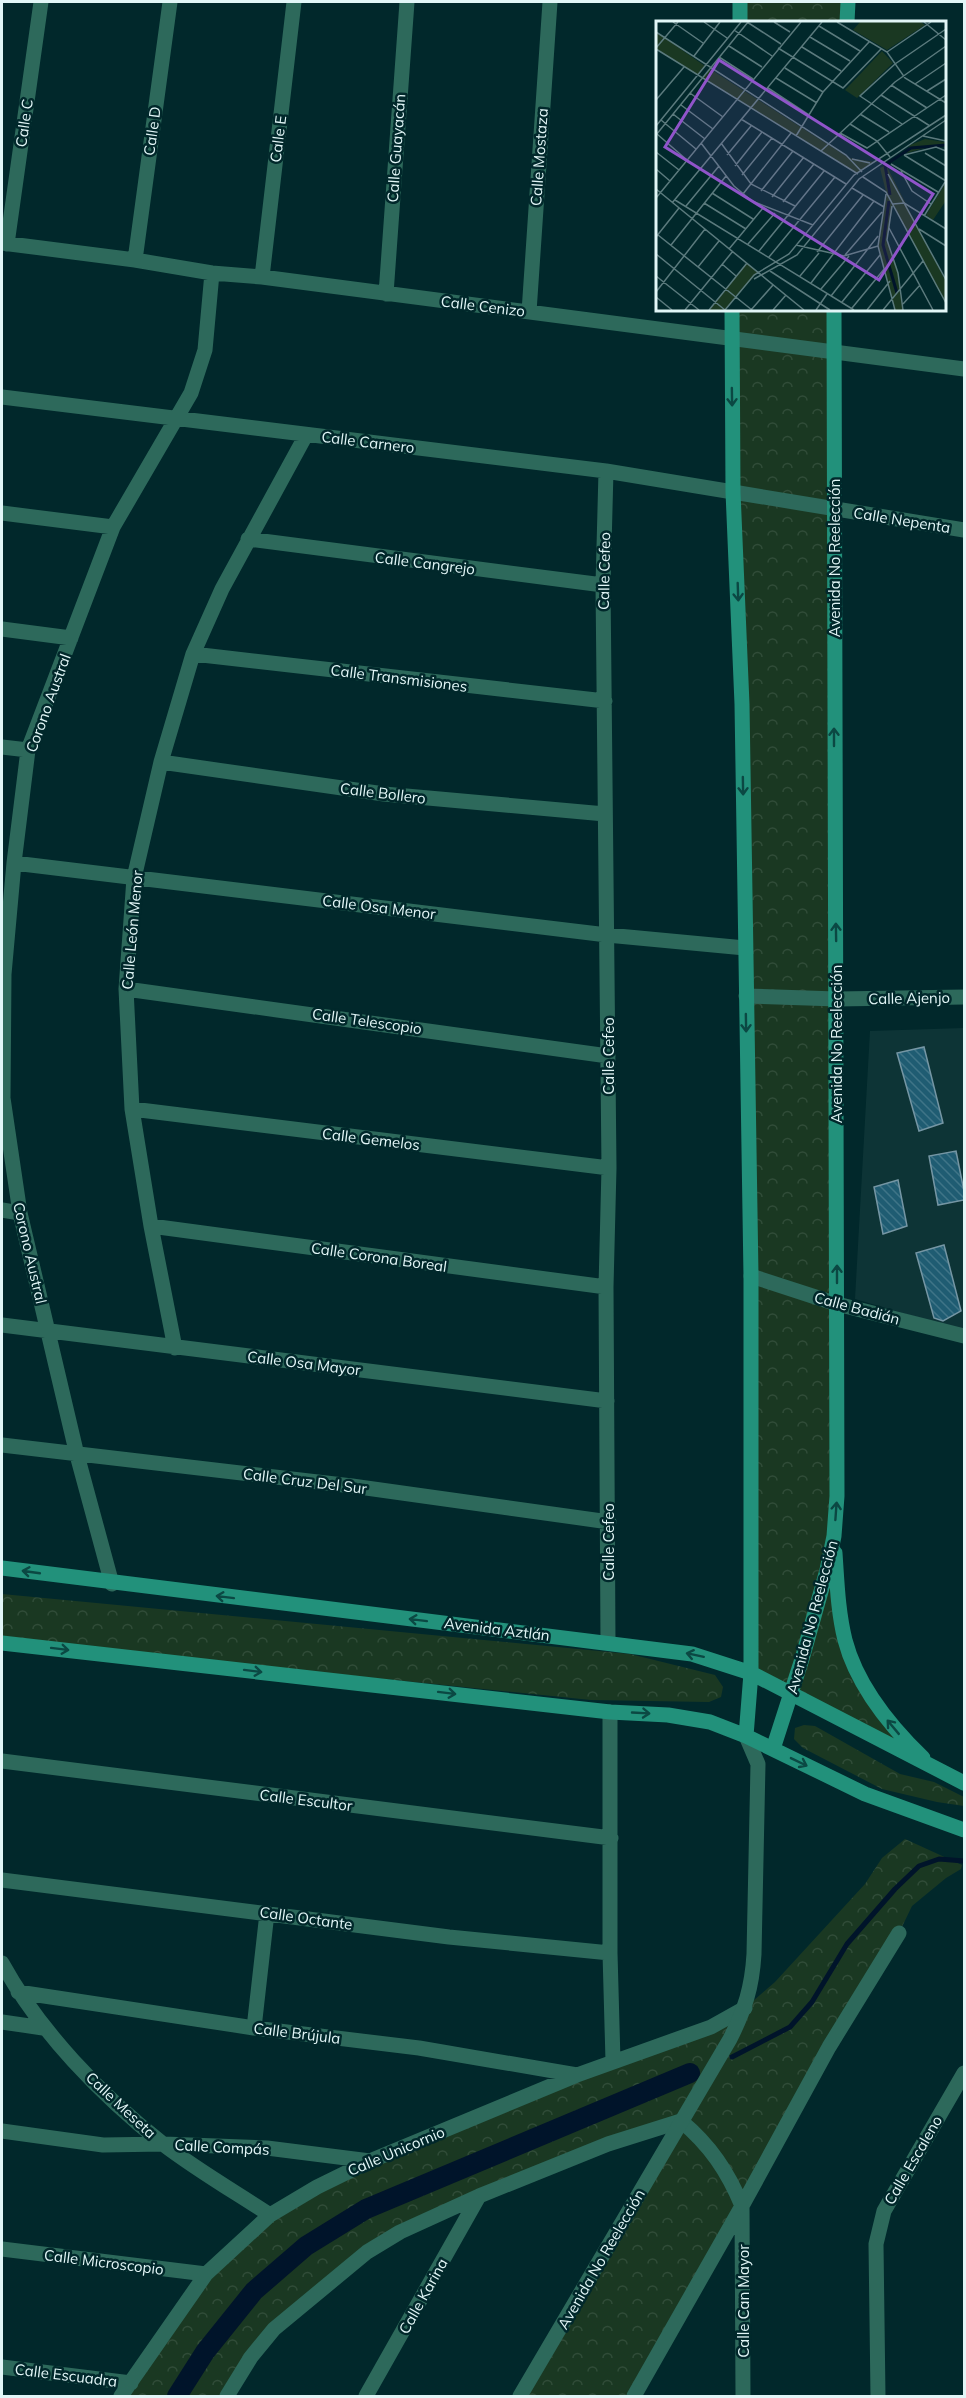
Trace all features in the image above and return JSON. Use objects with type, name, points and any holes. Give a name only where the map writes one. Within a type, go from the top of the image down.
[{"type":"main road","points":[[740,21],[741,2]]},
{"type":"main road","points":[[847,21],[848,2]]},
{"type":"main road","name":"Avenida No Reelección","points":[[732,310],[733,492],[742,704],[751,1276],[751,1673],[746,1736]]},
{"type":"main road","name":"Avenida No Reelección","points":[[773,1749],[791,1694],[834,1536],[837,1496],[834,310]]},
{"type":"main road","points":[[834,1536],[838,1594],[845,1641],[857,1670],[879,1709],[934,1769]]},
{"type":"main road","name":"Avenida Aztlán","points":[[2,1568],[112,1584],[608,1642],[692,1654],[751,1673],[964,1784]]},
{"type":"main road","points":[[2,1642],[610,1712],[668,1715],[710,1722],[746,1736],[865,1794],[964,1830]]},
{"type":"street","name":"Calle C","points":[[4,244],[41,2]]},
{"type":"street","name":"Calle D","points":[[135,260],[170,2]]},
{"type":"street","name":"Calle E","points":[[262,277],[294,2]]},
{"type":"street","name":"Calle Guayacán","points":[[386,294],[407,2]]},
{"type":"street","name":"Calle Mostaza","points":[[529,312],[550,2]]},
{"type":"street","name":"Calle Cenizo","points":[[4,244],[135,260],[212,273],[262,277],[964,369]]},
{"type":"street","name":"Corono Austral","points":[[112,1584],[77,1455],[20,1213],[2,1098],[4,974],[14,863],[28,750],[113,528],[191,393],[205,351],[212,273]]},
{"type":"street","name":"Calle Carnero","points":[[2,397],[606,471],[733,492]]},
{"type":"street","name":"Calle León Menor","points":[[175,1348],[151,1226],[132,1109],[126,989],[134,878],[161,762],[193,654],[222,588],[306,435]]},
{"type":"street","name":"Calle Cefeo","points":[[606,471],[603,585],[609,1168],[606,1287],[608,1642]]},
{"type":"street","name":"Calle Nepenta","points":[[733,492],[964,530]]},
{"type":"street","points":[[2,513],[113,528]]},
{"type":"street","name":"Calle Cangrejo","points":[[248,540],[603,585]]},
{"type":"street","points":[[2,629],[71,638]]},
{"type":"street","name":"Calle Transmisiones","points":[[193,654],[605,701]]},
{"type":"street","points":[[2,747],[28,750]]},
{"type":"street","name":"Calle Bollero","points":[[161,762],[384,794],[605,814]]},
{"type":"street","name":"Calle Osa Menor","points":[[14,863],[607,935],[745,948]]},
{"type":"street","name":"Calle Telescopio","points":[[126,989],[608,1056]]},
{"type":"street","name":"Calle Ajenjo","points":[[746,996],[837,999],[964,997]]},
{"type":"street","name":"Calle Gemelos","points":[[132,1109],[609,1168]]},
{"type":"street","points":[[2,1210],[20,1213]]},
{"type":"street","name":"Calle Corona Boreal","points":[[151,1226],[606,1287]]},
{"type":"street","name":"Calle Badián","points":[[751,1276],[837,1304],[964,1336]]},
{"type":"street","name":"Calle Osa Mayor","points":[[2,1324],[175,1348],[607,1401]]},
{"type":"street","name":"Calle Cruz Del Sur","points":[[2,1445],[352,1486],[609,1522]]},
{"type":"street","points":[[610,1712],[610,1953],[613,2061]]},
{"type":"street","name":"Avenida No Reelección","points":[[520,2397],[730,2039],[745,2008],[752,1982],[754,1954],[758,1764],[746,1736]]},
{"type":"street","name":"Avenida No Reelección","points":[[758,1764],[773,1749]]},
{"type":"street","name":"Calle Escultor","points":[[2,1761],[611,1838]]},
{"type":"street","name":"Calle Octante","points":[[2,1880],[449,1937],[610,1953]]},
{"type":"street","points":[[254,2028],[267,1913]]},
{"type":"street","points":[[634,2397],[829,2047],[899,1933]]},
{"type":"street","name":"Calle Meseta","points":[[2,1963],[18,1992],[43,2028],[107,2094],[164,2144],[270,2215]]},
{"type":"street","name":"Calle Brújula","points":[[18,1992],[254,2028],[419,2048],[577,2075]]},
{"type":"street","name":"Calle Unicornio","points":[[121,2397],[206,2274],[270,2215],[317,2187],[370,2161],[577,2075],[711,2027],[745,2008]]},
{"type":"street","points":[[2,2022],[43,2028]]},
{"type":"street","name":"Calle Escaleno","points":[[878,2397],[876,2244],[884,2211],[964,2073]]},
{"type":"street","points":[[227,2397],[251,2357],[274,2329],[367,2252],[400,2232],[479,2196],[608,2144],[681,2121],[718,2159],[733,2184],[742,2206]]},
{"type":"street","name":"Calle Compás","points":[[2,2132],[103,2145],[164,2144],[267,2148],[370,2161]]},
{"type":"street","name":"Calle Karina","points":[[366,2397],[479,2196]]},
{"type":"street","name":"Calle Can Mayor","points":[[742,2206],[744,2397]]},
{"type":"street","name":"Calle Microscopio","points":[[2,2249],[206,2274]]},
{"type":"street","name":"Calle Escuadra","points":[[2,2367],[131,2383]]},
{"type":"shaded area","points":[[964,1028],[964,1331],[855,1299],[870,1031]]},
{"type":"green space","points":[[740,2],[848,2],[847,21],[740,21]]},
{"type":"green space","points":[[732,310],[834,310],[838,1594],[862,1680],[934,1769],[751,1673]]},
{"type":"green space","points":[[2,1594],[630,1654],[715,1675],[723,1687],[721,1697],[709,1702],[591,1700],[2,1640]]},
{"type":"green space","points":[[804,1725],[815,1726],[900,1774],[934,1782],[964,1797],[964,1806],[882,1789],[803,1748],[794,1739],[795,1728]]},
{"type":"green space","points":[[905,1839],[962,1865],[961,1869],[946,1878],[912,1906],[899,1933],[634,2396],[523,2396],[681,2122],[400,2232],[274,2329],[227,2396],[121,2396],[206,2274],[317,2187],[745,2008],[775,1982],[865,1884],[882,1858]]},
{"type":"building","points":[[924,1047],[943,1123],[919,1131],[897,1053]]},
{"type":"building","points":[[956,1151],[964,1200],[938,1205],[929,1156]]},
{"type":"building","points":[[898,1180],[907,1226],[883,1234],[874,1187]]},
{"type":"building","points":[[944,1245],[961,1311],[943,1321],[934,1318],[916,1253]]},
{"type":"waterway","points":[[732,2057],[790,2027],[812,2002],[847,1944],[895,1889],[919,1866],[939,1859],[964,1861]]},
{"type":"waterway","points":[[177,2396],[205,2352],[254,2291],[306,2246],[366,2209],[690,2073]]}]
